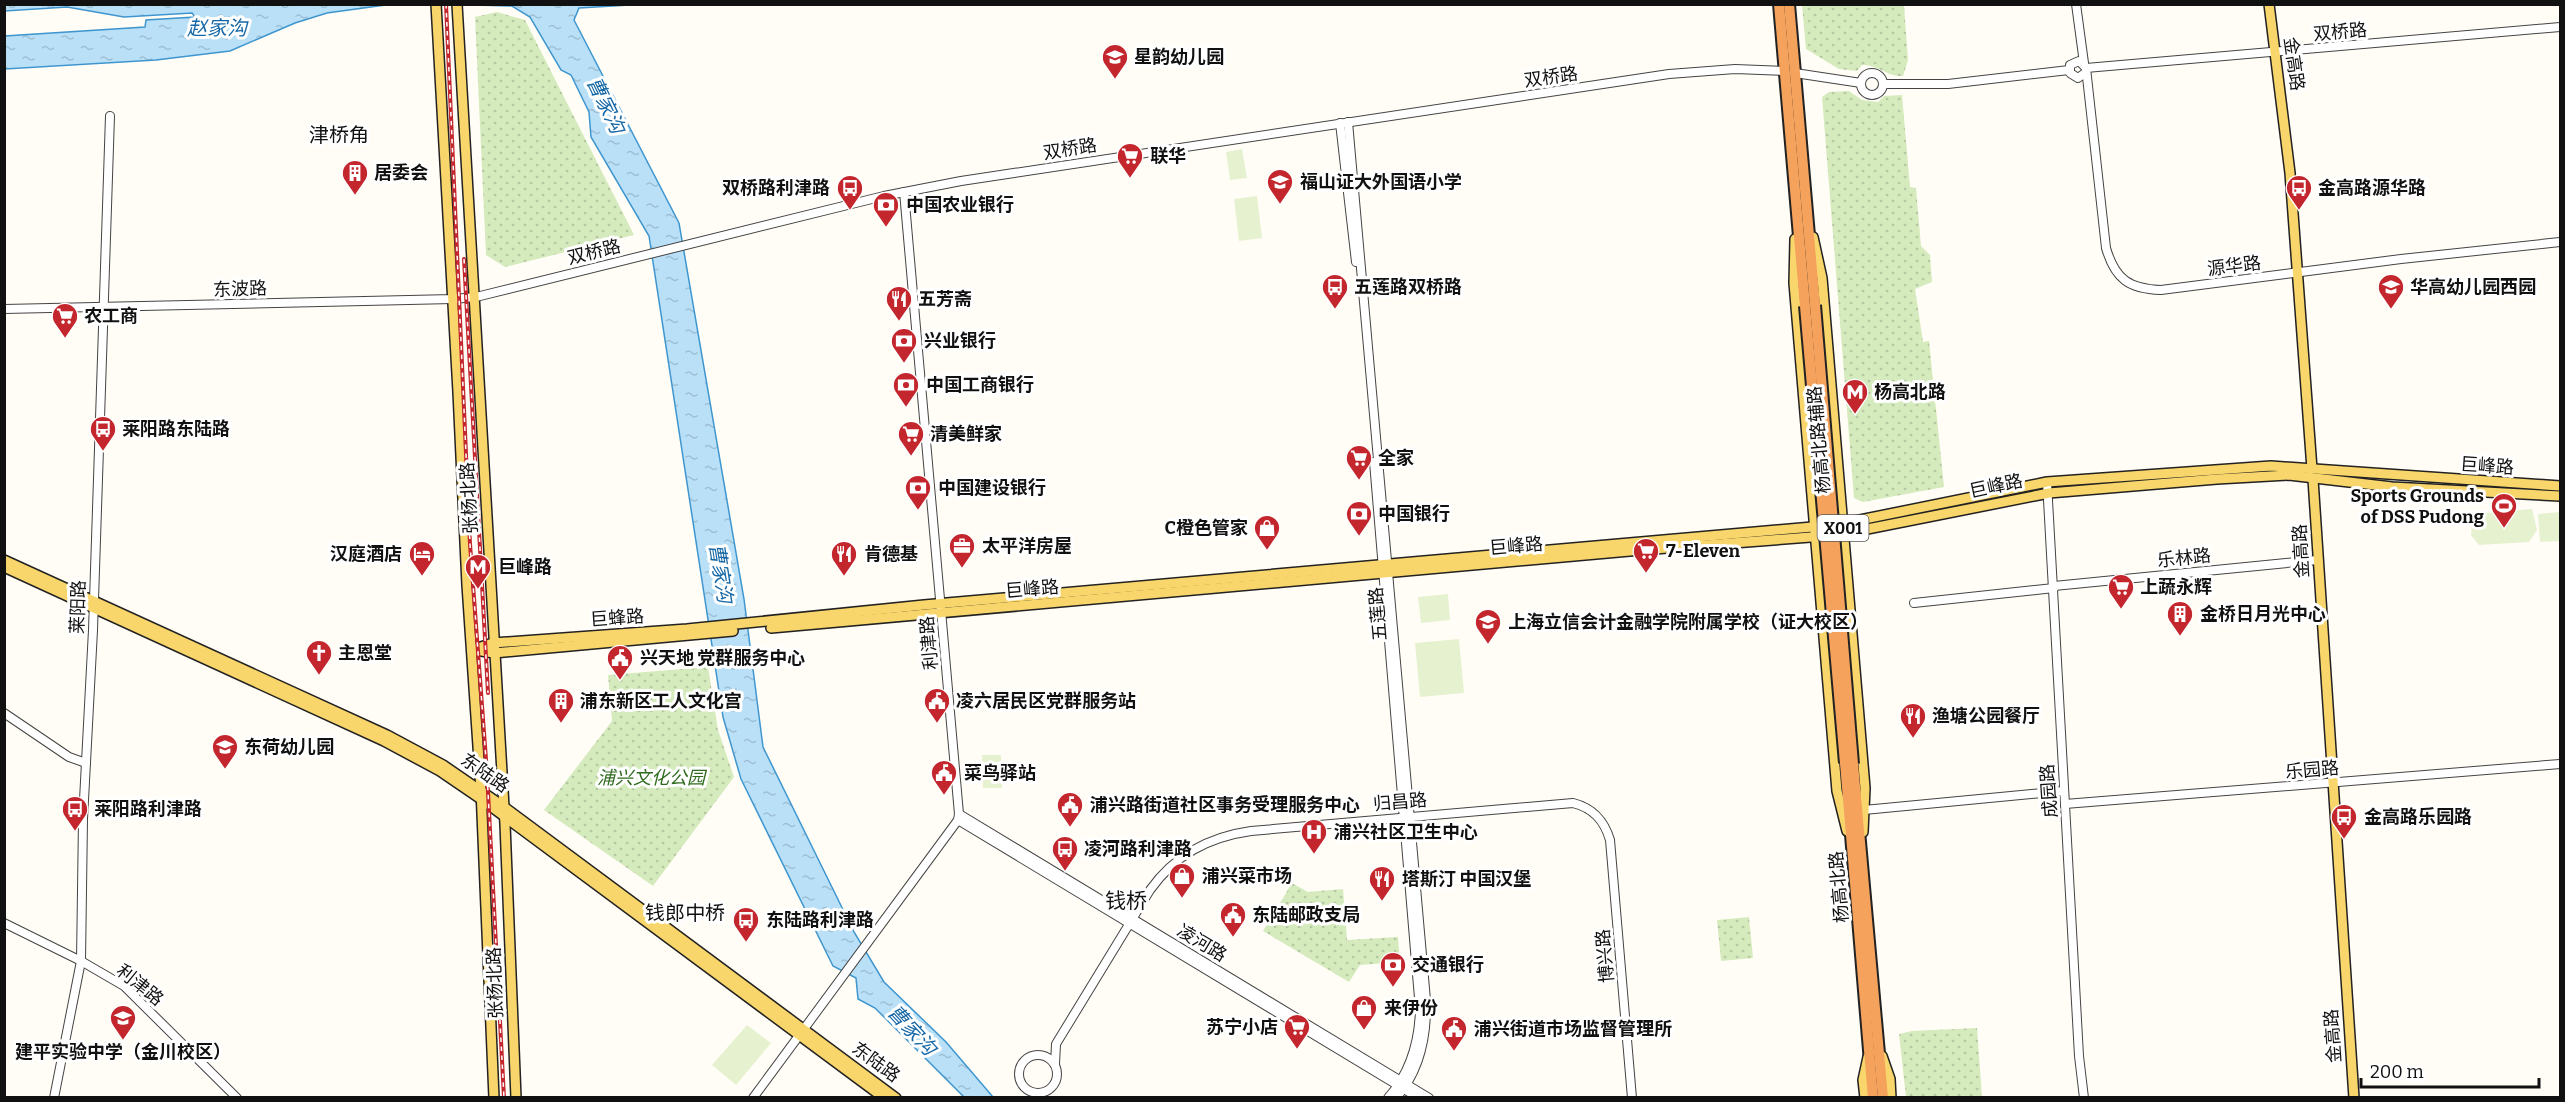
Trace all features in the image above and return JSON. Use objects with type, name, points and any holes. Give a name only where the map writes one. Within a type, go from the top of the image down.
[{"type":"highway","name":"杨高北路","points":[[1779,4],[1790,72],[1874,1049],[1883,1098]]},
{"type":"highway","name":"杨高北路","points":[[1789,4],[1790,72]]},
{"type":"highway","name":"杨高北路","points":[[1873,1098],[1874,1049]]},
{"type":"main road","name":"张杨北路","points":[[436,4],[462,496],[481,794],[494,1098]]},
{"type":"main road","name":"张杨北路","points":[[457,4],[476,297],[493,648],[504,811],[516,1098]]},
{"type":"main road","name":"金高路","points":[[2269,4],[2290,173],[2313,474],[2354,1098]]},
{"type":"main road","name":"杨高北路辅路","points":[[1802,206],[1822,278],[1865,788],[1857,853]]},
{"type":"main road","name":"杨高北路辅路","points":[[1802,206],[1794,283],[1837,791],[1857,853]]},
{"type":"main road","name":"巨峰路","points":[[1815,532],[1842,524],[2047,482],[2259,466],[2448,491],[2560,496]]},
{"type":"main road","name":"巨峰路","points":[[472,650],[687,633],[1386,569],[1641,550],[1815,532],[1843,534],[2049,493],[2217,479],[2313,474],[2560,486]]},
{"type":"main road","name":"东陆路","points":[[4,560],[391,745],[481,794],[801,1033],[884,1098]]},
{"type":"main road","name":"东陆路","points":[[4,567],[94,604]]},
{"type":"main road","name":"东陆路","points":[[801,1033],[896,1098]]},
{"type":"main road","name":"杨高北路","points":[[1865,1098],[1863,1080],[1874,1049]]},
{"type":"main road","name":"杨高北路","points":[[1874,1049],[1890,1079],[1892,1098]]},
{"type":"street","name":"源华路","points":[[2076,4],[2106,248],[2116,273],[2126,282],[2161,290],[2400,259],[2560,242]]},
{"type":"street","name":"双桥路","points":[[2085,68],[2560,27]]},
{"type":"street","points":[[2074,61],[2085,68],[2076,78],[2069,70],[2074,61]]},
{"type":"street","name":"双桥路","points":[[476,297],[904,192],[1210,142],[1691,71],[1735,69],[1790,72],[1861,83]]},
{"type":"street","name":"双桥路","points":[[1883,84],[1948,84],[2069,70]]},
{"type":"street","name":"双桥路","points":[[1873,73],[1881,78],[1883,84],[1880,91],[1871,94],[1865,92],[1861,83],[1866,75],[1873,73]]},
{"type":"street","name":"莱阳路","points":[[54,1098],[81,961],[110,116]]},
{"type":"street","name":"五莲路","points":[[1344,123],[1386,569],[1407,817],[1420,1010],[1416,1045],[1396,1098]]},
{"type":"street","name":"利津路","points":[[904,192],[958,817]]},
{"type":"street","name":"东波路","points":[[4,309],[476,297]]},
{"type":"street","name":"成园路","points":[[2047,482],[2063,790],[2079,1056],[2084,1098]]},
{"type":"street","name":"乐林路","points":[[1914,603],[2317,560]]},
{"type":"street","points":[[4,713],[69,757],[86,763]]},
{"type":"street","name":"乐园路","points":[[2065,804],[2560,764]]},
{"type":"street","points":[[1864,810],[2063,790]]},
{"type":"street","name":"归昌路","points":[[1056,1044],[1056,1079],[1051,1087],[1042,1092],[1028,1090],[1019,1078],[1020,1068],[1025,1060],[1056,1044],[1150,890],[1169,867],[1184,854],[1209,841],[1251,831],[1562,803],[1582,805],[1598,815]]},
{"type":"street","name":"博兴路","points":[[1598,815],[1610,840],[1632,1098]]},
{"type":"street","points":[[753,1098],[958,817]]},
{"type":"street","name":"凌河路","points":[[958,817],[1429,1098]]},
{"type":"street","name":"利津路","points":[[4,923],[81,961],[132,993],[237,1098]]},
{"type":"street","points":[[1038,1055],[1048,1058],[1055,1065]]},
{"type":"street","name":"五莲路","points":[[1388,1098],[1403,1084]]},
{"type":"street","name":"凌河路","points":[[1403,1084],[1419,1098]]},
{"type":"green space","points":[[1802,5],[1904,5],[1908,60],[1903,76],[1892,75],[1874,67],[1862,65],[1857,71],[1839,69],[1806,49]]},
{"type":"green space","points":[[497,12],[525,20],[634,235],[505,267],[486,255],[475,17]]},
{"type":"green space","points":[[1849,91],[1862,100],[1878,102],[1884,96],[1902,95],[1910,187],[1916,188],[1921,246],[1930,255],[1932,282],[1915,289],[1923,342],[1929,341],[1944,487],[1863,502],[1854,498],[1822,97],[1829,92]]},
{"type":"green space","points":[[1242,149],[1247,178],[1230,180],[1226,152]]},
{"type":"green space","points":[[1257,196],[1262,238],[1239,241],[1234,199]]},
{"type":"green space","name":"Sports Grounds of DSS Pudong","points":[[2532,509],[2537,530],[2529,542],[2479,545],[2471,535],[2473,514]]},
{"type":"green space","name":"Sports Grounds of DSS Pudong","points":[[2560,512],[2560,541],[2540,542],[2538,514]]},
{"type":"green space","points":[[1448,594],[1450,620],[1421,623],[1418,597]]},
{"type":"green space","points":[[1459,639],[1464,693],[1420,697],[1415,643]]},
{"type":"green space","name":"浦兴文化公园","points":[[708,667],[718,730],[734,777],[653,886],[544,810],[612,721],[608,675]]},
{"type":"green space","points":[[982,755],[1001,755],[1002,788],[983,788]]},
{"type":"green space","points":[[1292,883],[1308,892],[1343,889],[1347,940],[1398,937],[1400,962],[1360,965],[1349,982],[1263,931]]},
{"type":"green space","points":[[1749,917],[1753,958],[1721,961],[1717,920]]},
{"type":"green space","points":[[747,1025],[771,1043],[736,1085],[712,1065]]},
{"type":"green space","points":[[1977,1028],[1982,1097],[1906,1097],[1899,1034],[1912,1031]]},
{"type":"water","name":"赵家沟","points":[[5,4],[385,5],[327,13],[295,23],[230,51],[156,60],[5,69],[5,36],[145,27],[146,20],[195,17],[192,13],[124,17],[67,7],[5,11]]},
{"type":"water","name":"曹家沟","points":[[474,5],[630,5],[579,8],[574,20],[679,223],[744,599],[763,747],[854,932],[884,982],[946,1042],[993,1097],[964,1097],[875,1008],[858,999],[856,978],[833,966],[741,779],[723,717],[649,236],[591,137],[589,112],[571,75],[561,70],[530,17],[512,6]]},
{"type":"railway","points":[[446,4],[470,544],[487,773],[504,1098]]},
{"type":"railway","points":[[464,259],[488,693]]},
{"type":"place","name":"星韵幼儿园","points":[[1115,80]]},
{"type":"place","name":"联华","points":[[1130,179]]},
{"type":"place","name":"居委会","points":[[355,196]]},
{"type":"place","name":"福山证大外国语小学","points":[[1280,205]]},
{"type":"place","name":"双桥路利津路","points":[[850,211]]},
{"type":"place","name":"金高路源华路","points":[[2299,211]]},
{"type":"place","name":"中国农业银行","points":[[886,228]]},
{"type":"place","name":"五莲路双桥路","points":[[1335,310]]},
{"type":"place","name":"华高幼儿园西园","points":[[2391,310]]},
{"type":"place","name":"五芳斋","points":[[899,322]]},
{"type":"place","name":"农工商","points":[[65,339]]},
{"type":"place","name":"兴业银行","points":[[904,364]]},
{"type":"place","name":"中国工商银行","points":[[906,408]]},
{"type":"place","name":"杨高北路","points":[[1855,415]]},
{"type":"place","name":"莱阳路东陆路","points":[[103,452]]},
{"type":"place","name":"清美鲜家","points":[[911,457]]},
{"type":"place","name":"全家","points":[[1359,481]]},
{"type":"place","name":"中国建设银行","points":[[918,511]]},
{"type":"place","name":"Sports Grounds of DSS Pudong","points":[[2504,529]]},
{"type":"place","name":"中国银行","points":[[1359,537]]},
{"type":"place","name":"C橙色管家","points":[[1267,551]]},
{"type":"place","name":"太平洋房屋","points":[[962,569]]},
{"type":"place","name":"7-Eleven","points":[[1646,574]]},
{"type":"place","name":"汉庭酒店","points":[[422,577]]},
{"type":"place","name":"肯德基","points":[[844,577]]},
{"type":"place","name":"巨峰路","points":[[478,590]]},
{"type":"place","name":"上蔬永辉","points":[[2121,610]]},
{"type":"place","name":"金桥日月光中心","points":[[2180,637]]},
{"type":"place","name":"上海立信会计金融学院附属学校（证大校区）","points":[[1488,645]]},
{"type":"place","name":"主恩堂","points":[[319,676]]},
{"type":"place","name":"兴天地 党群服务中心","points":[[620,681]]},
{"type":"place","name":"浦东新区工人文化宫","points":[[561,724]]},
{"type":"place","name":"凌六居民区党群服务站","points":[[937,724]]},
{"type":"place","name":"渔塘公园餐厅","points":[[1913,739]]},
{"type":"place","name":"东荷幼儿园","points":[[225,770]]},
{"type":"place","name":"菜鸟驿站","points":[[944,796]]},
{"type":"place","name":"浦兴路街道社区事务受理服务中心","points":[[1070,828]]},
{"type":"place","name":"莱阳路利津路","points":[[75,832]]},
{"type":"place","name":"金高路乐园路","points":[[2344,840]]},
{"type":"place","name":"浦兴社区卫生中心","points":[[1314,855]]},
{"type":"place","name":"凌河路利津路","points":[[1065,872]]},
{"type":"place","name":"浦兴菜市场","points":[[1182,899]]},
{"type":"place","name":"塔斯汀 中国汉堡","points":[[1382,902]]},
{"type":"place","name":"东陆邮政支局","points":[[1233,938]]},
{"type":"place","name":"东陆路利津路","points":[[746,943]]},
{"type":"place","name":"交通银行","points":[[1393,988]]},
{"type":"place","name":"来伊份","points":[[1364,1031]]},
{"type":"place","name":"建平实验中学（金川校区）","points":[[123,1041]]},
{"type":"place","name":"苏宁小店","points":[[1297,1050]]},
{"type":"place","name":"浦兴街道市场监督管理所","points":[[1454,1052]]},
{"type":"district","name":"津桥角","points":[[339,135]]},
{"type":"district","name":"钱桥","points":[[1126,901]]},
{"type":"district","name":"钱郎中桥","points":[[685,913]]}]
